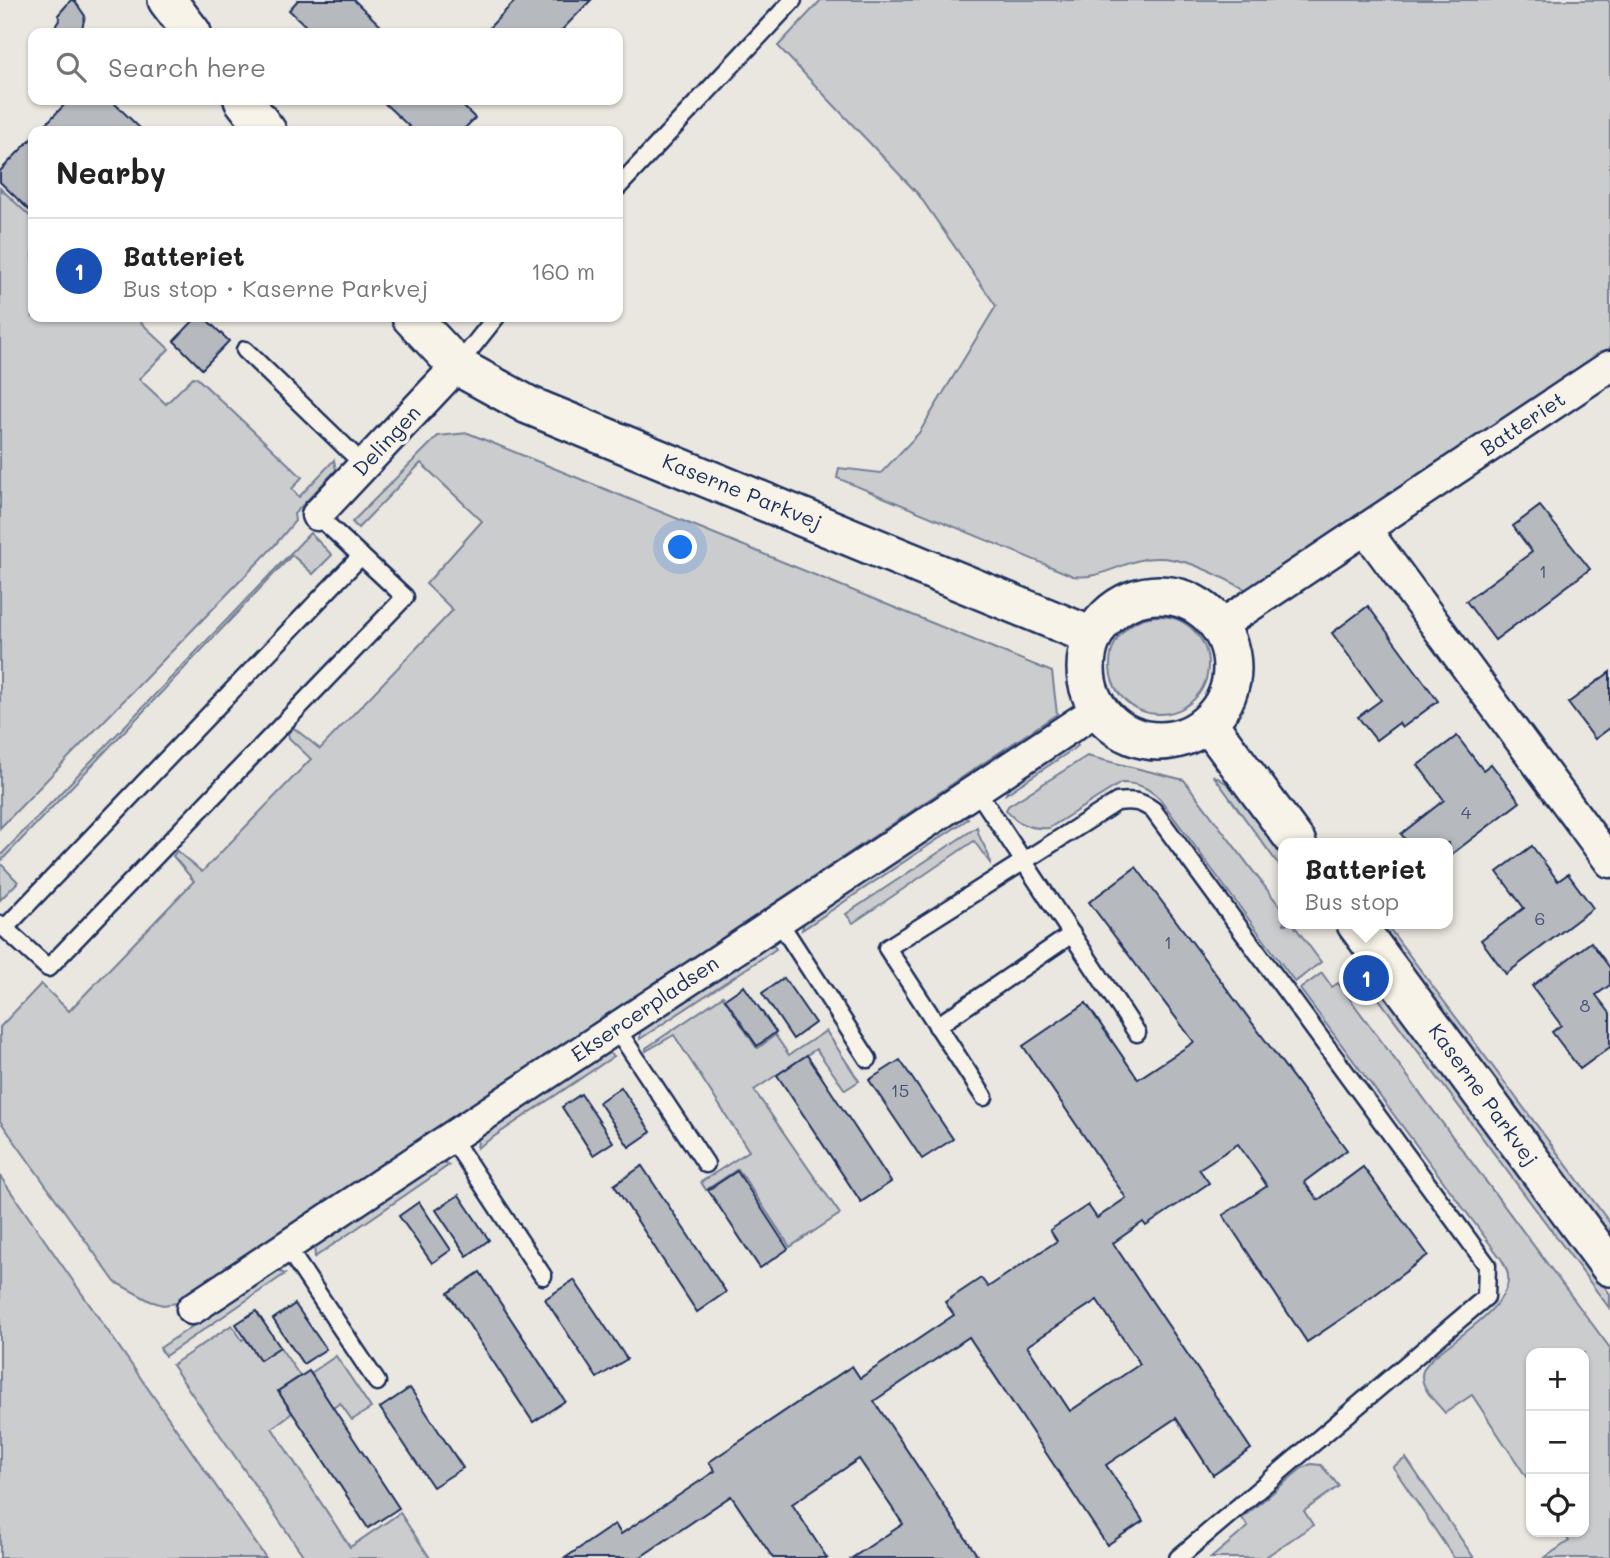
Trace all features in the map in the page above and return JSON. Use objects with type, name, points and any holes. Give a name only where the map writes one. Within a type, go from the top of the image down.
[{"type":"street","points":[[167,0],[188,28]]},
{"type":"street","points":[[247,105],[263,126]]},
{"type":"street","name":"Kaserne Parkvej","points":[[416,322],[457,366],[528,405],[1092,636]]},
{"type":"street","name":"Delingen","points":[[317,515],[457,366]]},
{"type":"street","name":"Batteriet","points":[[1220,626],[1610,366]]},
{"type":"street","points":[[1366,529],[1610,862]]},
{"type":"street","points":[[1165,594],[1186,599],[1205,610],[1220,626],[1229,646],[1233,667],[1230,688],[1222,707],[1208,723],[1186,736],[1162,741],[1137,738],[1115,727],[1098,709],[1087,685],[1086,660],[1092,636],[1105,618],[1122,604],[1143,596],[1165,594]]},
{"type":"street","name":"Eksercerpladsen","points":[[192,1308],[1098,709]]},
{"type":"street","points":[[1208,723],[1293,838]]},
{"type":"street","name":"Kaserne Parkvej","points":[[1360,929],[1610,1267]]},
{"type":"lane","points":[[623,182],[793,0]]},
{"type":"lane","points":[[457,366],[492,322]]},
{"type":"lane","points":[[245,350],[364,465]]},
{"type":"lane","points":[[317,515],[361,556],[405,597],[48,968],[2,926],[361,556]]},
{"type":"lane","points":[[976,789],[1138,1033]]},
{"type":"lane","points":[[984,1097],[887,948],[1117,802],[1131,800],[1143,803],[1153,810],[1487,1265],[1486,1297],[1178,1558]]},
{"type":"lane","points":[[778,920],[868,1059]]},
{"type":"lane","points":[[937,1026],[1072,934]]},
{"type":"lane","points":[[616,1028],[706,1164]]},
{"type":"lane","points":[[451,1137],[544,1276]]},
{"type":"lane","points":[[286,1246],[377,1382]]},
{"type":"shaded area","points":[[821,0],[1608,0],[1610,349],[1247,590],[1211,572],[1172,559],[1145,559],[1091,576],[1073,576],[837,478],[839,468],[881,473],[919,433],[996,306],[918,194],[778,46]]},
{"type":"shaded area","points":[[0,188],[28,214],[28,322],[140,322],[169,349],[139,379],[166,404],[193,377],[197,378],[302,477],[292,489],[299,497],[334,460],[336,470],[294,514],[295,521],[274,546],[0,828]]},
{"type":"shaded area","points":[[468,433],[1052,672],[1057,714],[177,1303],[163,1305],[150,1301],[115,1282],[0,1121],[0,1027],[41,984],[69,1011],[194,881],[173,856],[177,851],[202,872],[311,759],[289,738],[288,733],[294,728],[320,749],[453,610],[426,584],[482,521],[421,463],[358,528],[352,522],[438,436]]},
{"type":"shaded area","points":[[310,533],[332,555],[313,574],[292,555],[0,862],[0,856]]},
{"type":"shaded area","points":[[1159,616],[1178,620],[1193,631],[1204,646],[1208,665],[1204,684],[1193,699],[1178,710],[1159,714],[1140,710],[1125,699],[1114,684],[1110,665],[1114,646],[1125,631],[1140,620]]},
{"type":"shaded area","points":[[1074,739],[1078,746],[1006,794],[1010,782]]},
{"type":"shaded area","points":[[1087,756],[1184,780],[1278,904],[1278,929],[1297,929],[1321,962],[1295,982],[1160,799],[1142,786],[1121,783],[1049,828],[1025,825],[1006,810],[1008,806]]},
{"type":"shaded area","points":[[1213,775],[1229,785],[1278,850],[1278,864]]},
{"type":"shaded area","points":[[959,814],[968,819],[802,930],[805,918]]},
{"type":"shaded area","points":[[977,827],[990,863],[974,841],[853,923],[846,914]]},
{"type":"shaded area","points":[[0,863],[18,882],[0,900]]},
{"type":"shaded area","points":[[1380,929],[1390,929],[1610,1223],[1610,1237]]},
{"type":"shaded area","points":[[766,943],[776,949],[640,1039],[640,1029]]},
{"type":"shaded area","points":[[1322,973],[1332,987],[1338,983],[1610,1348],[1610,1558],[1544,1558],[1569,1541],[1566,1537],[1589,1537],[1589,1348],[1526,1348],[1526,1476],[1472,1395],[1445,1413],[1430,1396],[1422,1376],[1426,1365],[1491,1310],[1505,1291],[1508,1273],[1502,1260],[1300,989]]},
{"type":"shaded area","points":[[1370,974],[1610,1294],[1610,1309],[1364,979]]},
{"type":"shaded area","points":[[723,996],[756,1047],[775,1035],[789,1055],[826,1031],[859,1081],[845,1090],[816,1049],[754,1090],[840,1214],[790,1247],[738,1169],[706,1190],[701,1182],[749,1151],[674,1035],[646,1051],[646,1048]]},
{"type":"shaded area","points":[[605,1051],[614,1056],[477,1148],[479,1135]]},
{"type":"shaded area","points":[[440,1160],[449,1165],[315,1257],[314,1246]]},
{"type":"shaded area","points":[[0,1176],[266,1558],[0,1558]]},
{"type":"shaded area","points":[[276,1270],[285,1274],[165,1356],[160,1348]]},
{"type":"shaded area","points":[[232,1325],[260,1360],[280,1347],[300,1376],[278,1391],[292,1413],[272,1428],[350,1547],[400,1513],[430,1558],[305,1558],[172,1365]]},
{"type":"shaded area","points":[[336,1356],[371,1408],[352,1420],[340,1403],[333,1408],[311,1373]]},
{"type":"shaded area","points":[[1406,1458],[1474,1558],[1454,1558],[1393,1467]]},
{"type":"shaded area","points":[[1311,1464],[1321,1465],[1339,1486],[1304,1511],[1313,1525],[1264,1558],[1211,1558],[1248,1527],[1242,1518],[1302,1468]]},
{"type":"building","points":[[74,0],[85,16],[82,28],[57,28],[60,19],[58,15]]},
{"type":"building","points":[[298,0],[354,0],[383,28],[308,28],[289,10]]},
{"type":"building","points":[[516,0],[591,0],[564,28],[489,28]]},
{"type":"building","points":[[64,105],[116,105],[138,126],[44,126]]},
{"type":"building","points":[[386,105],[462,105],[475,118],[467,126],[409,126]]},
{"type":"building","points":[[28,142],[28,209],[0,182],[0,171]]},
{"type":"building","points":[[192,322],[209,322],[229,341],[202,369],[174,341]]},
{"type":"building","points":[[1540,506],[1590,569],[1495,640],[1466,601],[1532,552],[1513,526]]},
{"type":"building","points":[[1368,606],[1438,701],[1402,728],[1399,723],[1376,740],[1358,717],[1381,700],[1332,633]]},
{"type":"building","points":[[1610,672],[1610,728],[1595,739],[1568,703]]},
{"type":"building","points":[[1457,736],[1483,770],[1491,764],[1520,802],[1453,853],[1453,838],[1404,838],[1401,834],[1444,800],[1418,765]]},
{"type":"building","points":[[1532,846],[1558,881],[1568,874],[1593,908],[1506,974],[1481,940],[1524,908],[1497,872]]},
{"type":"building","points":[[1136,867],[1347,1150],[1304,1182],[1318,1200],[1363,1167],[1428,1255],[1307,1342],[1223,1215],[1267,1186],[1238,1144],[1199,1169],[1209,1183],[1146,1226],[1143,1222],[1113,1243],[1251,1449],[1213,1475],[1176,1418],[1106,1465],[1143,1521],[1107,1545],[969,1337],[874,1401],[979,1558],[852,1558],[903,1524],[859,1459],[792,1504],[827,1558],[773,1558],[731,1496],[639,1558],[565,1558],[615,1524],[621,1534],[715,1471],[709,1462],[852,1366],[860,1378],[954,1315],[945,1302],[981,1278],[988,1287],[1057,1241],[1050,1230],[1088,1205],[1097,1218],[1126,1198],[1023,1046],[1086,1003],[1138,1079],[1194,1042],[1089,902]],"holes":[[[1097,1300],[1140,1364],[1070,1411],[1027,1346]]]},
{"type":"building","points":[[1591,942],[1610,968],[1610,985],[1596,995],[1610,1013],[1610,1047],[1580,1069],[1552,1032],[1561,1025],[1532,986]]},
{"type":"building","points":[[784,978],[815,1023],[793,1039],[762,993]]},
{"type":"building","points":[[744,986],[776,1032],[757,1046],[725,999]]},
{"type":"building","points":[[807,1055],[891,1182],[861,1202],[777,1075]]},
{"type":"building","points":[[900,1060],[953,1139],[922,1159],[869,1080]]},
{"type":"building","points":[[621,1087],[651,1132],[629,1147],[599,1102]]},
{"type":"building","points":[[581,1094],[613,1142],[593,1155],[562,1107]]},
{"type":"building","points":[[642,1166],[726,1292],[697,1312],[614,1185]]},
{"type":"building","points":[[737,1171],[788,1249],[760,1268],[708,1190]]},
{"type":"building","points":[[459,1195],[489,1240],[467,1256],[436,1210]]},
{"type":"building","points":[[419,1202],[451,1250],[432,1263],[399,1216]]},
{"type":"building","points":[[480,1272],[565,1401],[533,1422],[448,1293]]},
{"type":"building","points":[[574,1280],[627,1359],[597,1378],[545,1299]]},
{"type":"building","points":[[295,1304],[326,1349],[303,1364],[273,1319]]},
{"type":"building","points":[[256,1311],[280,1347],[260,1360],[236,1324]]},
{"type":"building","points":[[309,1371],[399,1508],[368,1528],[278,1391]]},
{"type":"building","points":[[410,1388],[463,1468],[433,1487],[380,1408]]},
{"type":"place","name":"Batteriet","points":[[1366,978]]}]
